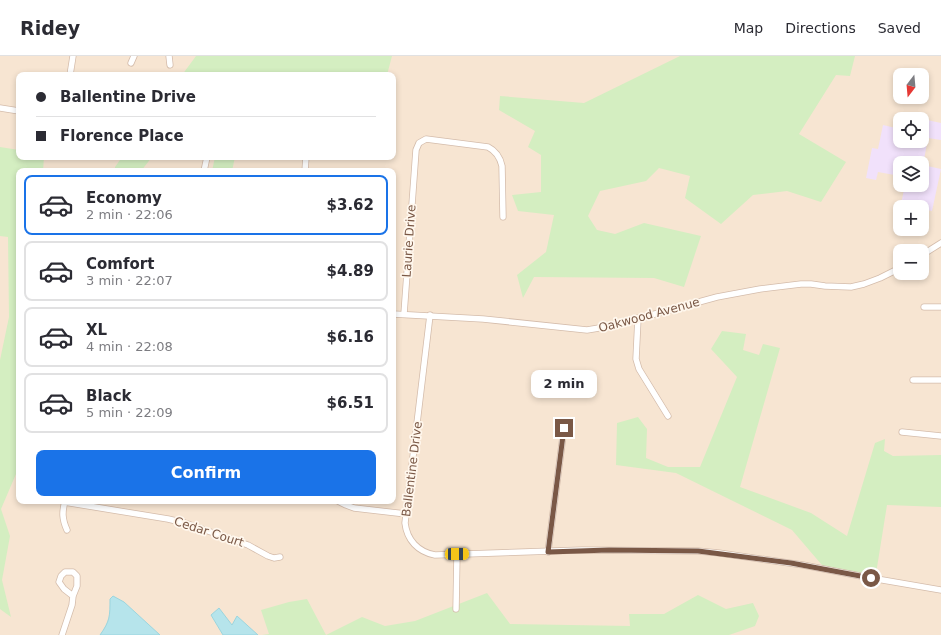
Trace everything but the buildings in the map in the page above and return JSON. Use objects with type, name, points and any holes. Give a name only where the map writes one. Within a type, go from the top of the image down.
[{"type":"street","points":[[70,72],[73,56]]},
{"type":"street","points":[[131,63],[134,56]]},
{"type":"street","points":[[169,56],[170,65]]},
{"type":"street","points":[[0,108],[16,111]]},
{"type":"street","name":"Laurie Drive","points":[[404,314],[414,168],[417,146],[422,140],[426,139],[488,147],[493,150],[500,158],[502,166],[503,217]]},
{"type":"street","points":[[929,251],[941,243]]},
{"type":"street","name":"Oakwood Avenue","points":[[396,314],[483,319],[583,330],[612,326],[717,297],[760,288],[801,284],[851,287],[864,284],[893,272]]},
{"type":"street","points":[[924,307],[941,307]]},
{"type":"street","name":"Ballentine Drive","points":[[430,315],[405,524],[410,538],[419,549],[435,555],[609,550],[699,551],[791,563],[941,590]]},
{"type":"street","points":[[638,318],[637,364],[668,416]]},
{"type":"street","points":[[913,380],[941,380]]},
{"type":"street","points":[[548,552],[564,428]]},
{"type":"street","points":[[902,432],[941,436]]},
{"type":"street","points":[[64,504],[62,512],[63,522],[67,530]]},
{"type":"street","name":"Cedar Court","points":[[77,504],[184,523],[248,545],[268,556],[274,558],[280,557]]},
{"type":"street","points":[[344,504],[354,508],[406,514]]},
{"type":"street","points":[[456,609],[457,554]]},
{"type":"street","points":[[62,635],[72,605],[73,596]]},
{"type":"shaded area","points":[[0,56],[941,56],[941,635],[0,635]]},
{"type":"shaded area","points":[[929,120],[941,123],[941,140],[929,138]]},
{"type":"shaded area","points":[[883,125],[893,127],[893,148],[926,148],[925,156],[893,156],[893,175],[878,172],[876,180],[866,178],[872,148],[878,149]]},
{"type":"shaded area","points":[[929,166],[941,169],[932,211],[929,210],[929,200],[902,200],[904,192],[929,192]]},
{"type":"green space","points":[[196,56],[392,56],[388,72],[184,72]]},
{"type":"green space","points":[[680,56],[855,56],[850,76],[836,75],[799,134],[846,162],[821,202],[787,191],[753,195],[721,224],[685,198],[690,176],[659,168],[646,181],[600,191],[588,216],[597,230],[615,234],[644,223],[701,236],[684,287],[654,278],[534,277],[523,298],[517,275],[546,252],[554,215],[518,211],[512,195],[541,192],[541,155],[528,147],[535,131],[499,110],[500,96],[584,103]]},
{"type":"green space","points":[[0,147],[16,150],[16,160],[44,160],[43,168],[16,168],[16,474],[1,509],[10,536],[2,580],[11,617],[0,609],[0,360],[9,317],[8,237],[0,236]]},
{"type":"green space","points":[[120,160],[150,160],[143,168],[115,167]]},
{"type":"green space","points":[[214,160],[234,160],[233,168],[213,168]]},
{"type":"green space","points":[[722,331],[746,334],[743,350],[759,355],[763,344],[780,348],[740,487],[811,513],[847,536],[875,443],[885,439],[884,451],[893,456],[941,455],[941,507],[887,505],[875,580],[827,571],[792,530],[676,473],[616,465],[617,423],[638,417],[647,429],[646,458],[668,467],[700,467],[737,377],[711,349]]},
{"type":"green space","points":[[487,593],[510,624],[630,626],[629,614],[664,614],[698,595],[726,609],[753,603],[759,616],[755,626],[729,635],[326,635],[362,617],[385,626],[415,621]]},
{"type":"green space","points":[[307,599],[326,635],[262,635],[269,634],[261,610],[289,602]]},
{"type":"water","points":[[113,596],[124,602],[160,635],[100,635],[108,622],[110,599]]},
{"type":"water","points":[[219,608],[232,625],[237,616],[258,635],[223,635],[211,615]]},
{"type":"route","points":[[564,428],[548,552],[582,550],[698,551],[791,563],[871,578]]}]
